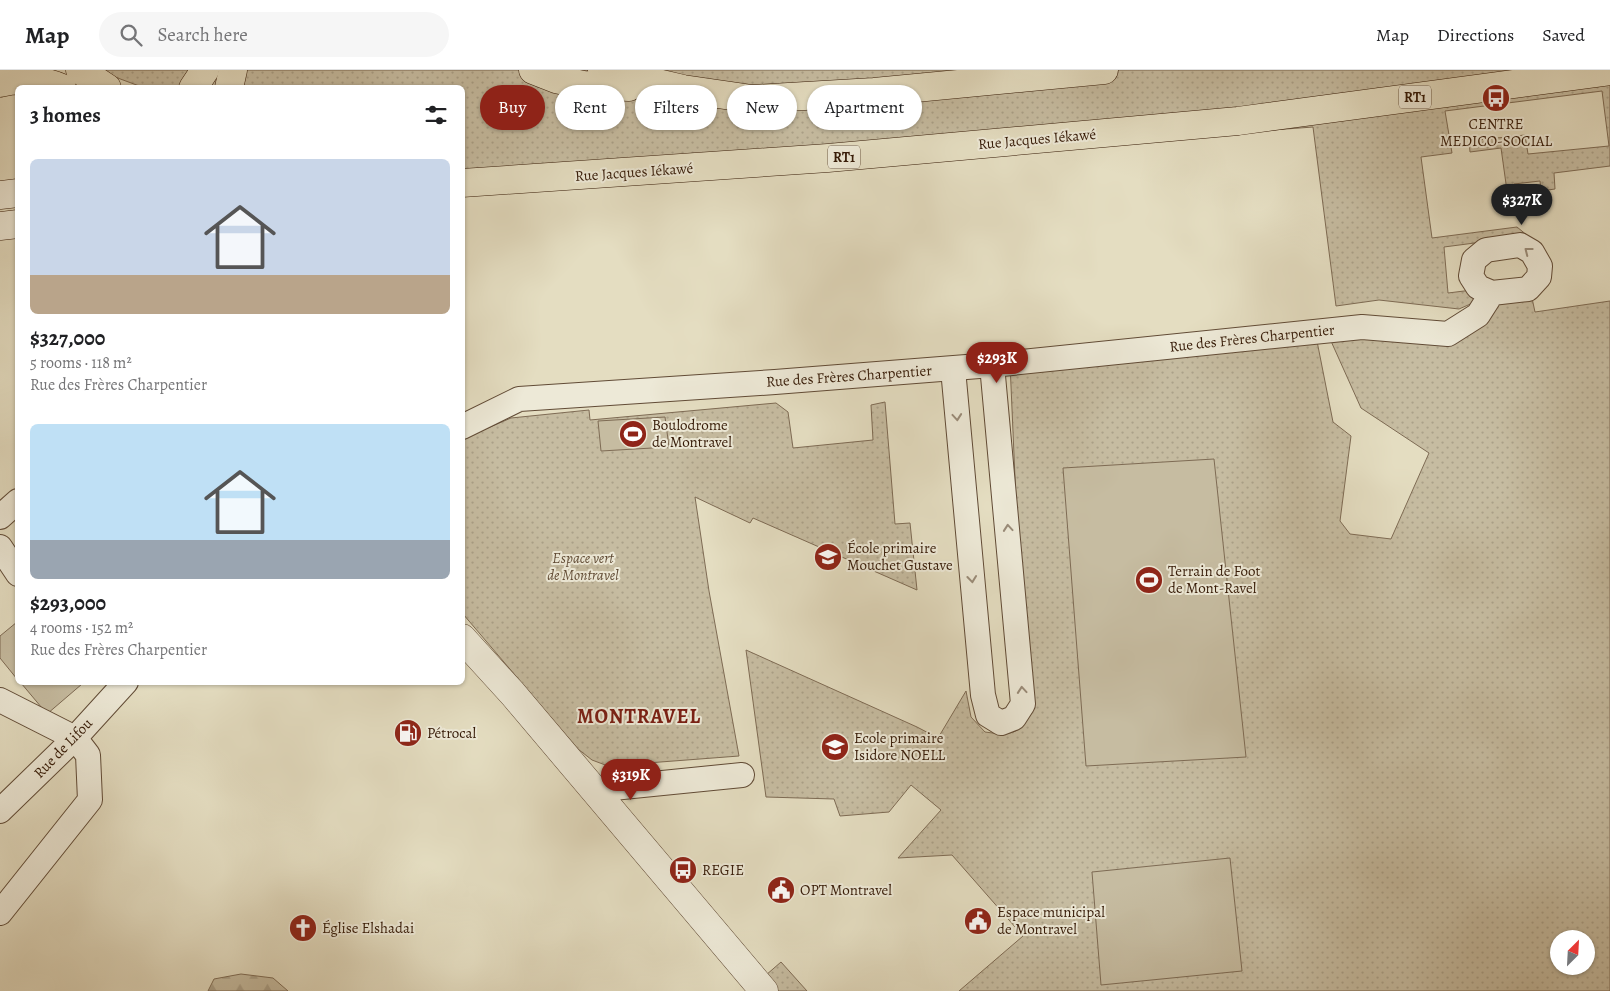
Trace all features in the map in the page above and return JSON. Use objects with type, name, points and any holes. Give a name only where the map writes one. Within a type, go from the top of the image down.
[{"type":"main road","points":[[80,70],[102,85]]},
{"type":"main road","points":[[195,85],[205,70]]},
{"type":"main road","points":[[230,85],[233,70]]},
{"type":"main road","points":[[533,70],[556,79],[583,85],[635,87]]},
{"type":"main road","points":[[602,70],[666,85]]},
{"type":"main road","points":[[717,93],[752,98],[874,92],[1104,70]]},
{"type":"main road","name":"Rue Jacques Iékawé","points":[[465,183],[828,158],[1238,120],[1610,71]]},
{"type":"main road","points":[[0,84],[32,81],[56,85]]},
{"type":"street","points":[[0,195],[15,193]]},
{"type":"street","points":[[0,226],[15,224]]},
{"type":"street","name":"Rue des Frères Charpentier","points":[[465,426],[519,399],[992,365],[1362,327],[1448,334],[1478,315],[1492,293]]},
{"type":"street","points":[[953,368],[983,695],[988,715],[1001,723],[1014,718],[1023,704],[992,365]]},
{"type":"street","points":[[0,517],[15,504]]},
{"type":"street","points":[[0,548],[15,570]]},
{"type":"street","points":[[465,641],[764,991]]},
{"type":"street","name":"Rue de Lifou","points":[[0,812],[75,738],[114,687]]},
{"type":"street","points":[[0,700],[75,738],[88,755],[90,800],[0,913]]},
{"type":"street","points":[[593,790],[742,775]]},
{"type":"green space","points":[[100,70],[1610,70],[1610,166],[1554,173],[1555,189],[1541,191],[1540,181],[1514,184],[1515,191],[1507,191],[1501,148],[1470,152],[1469,141],[1525,135],[1528,154],[1609,146],[1602,91],[1445,111],[1452,153],[1421,157],[1432,238],[1517,227],[1528,236],[1444,247],[1448,293],[1472,290],[1475,302],[1459,309],[1379,300],[1336,306],[1313,127],[465,190],[465,85],[137,85]]},
{"type":"green space","points":[[1532,298],[1535,312],[1610,301],[1610,991],[959,991],[1023,936],[952,855],[898,858],[941,810],[911,785],[889,812],[840,816],[834,799],[766,797],[746,650],[938,738],[966,691],[971,717],[985,732],[1010,733],[1020,728],[1029,716],[1033,707],[1016,501],[1010,363],[1315,331],[1333,422],[1351,436],[1340,521],[1350,534],[1391,539],[1429,453],[1361,408],[1326,330],[1448,334],[1486,301]]},
{"type":"green space","name":"Espace vert de Montravel","points":[[885,402],[895,524],[910,523],[917,590],[753,518],[750,523],[695,497],[709,591],[739,756],[608,766],[592,760],[578,749],[465,616],[465,438],[511,418],[589,410],[590,420],[776,403],[788,412],[793,448],[873,440],[871,405]]},
{"type":"green space","name":"Boulodrome de Montravel","points":[[665,417],[669,447],[601,451],[598,421]]},
{"type":"green space","name":"Terrain de Foot de Mont-Ravel","points":[[1214,459],[1246,757],[1086,766],[1063,468]]},
{"type":"green space","points":[[15,624],[15,677],[0,658],[0,636]]},
{"type":"green space","points":[[23,685],[81,685],[47,714]]},
{"type":"green space","points":[[1230,858],[1242,971],[1101,985],[1092,872]]},
{"type":"green space","points":[[781,962],[807,991],[764,991],[758,982]]},
{"type":"green space","points":[[241,974],[273,978],[288,991],[208,991],[214,979]]},
{"type":"place","name":"CENTRE MEDICO-SOCIAL","points":[[1496,98]]},
{"type":"place","name":"Boulodrome de Montravel","points":[[633,434]]},
{"type":"place","name":"École primaire Mouchet Gustave","points":[[828,557]]},
{"type":"place","name":"Terrain de Foot de Mont-Ravel","points":[[1149,580]]},
{"type":"place","name":"Pétrocal","points":[[408,733]]},
{"type":"place","name":"Ecole primaire Isidore NOELL","points":[[835,747]]},
{"type":"place","name":"REGIE","points":[[683,870]]},
{"type":"place","name":"OPT Montravel","points":[[781,890]]},
{"type":"place","name":"Espace municipal de Montravel","points":[[978,921]]},
{"type":"place","name":"Église Elshadai","points":[[303,928]]},
{"type":"district","name":"MONTRAVEL","points":[[639,716]]}]
